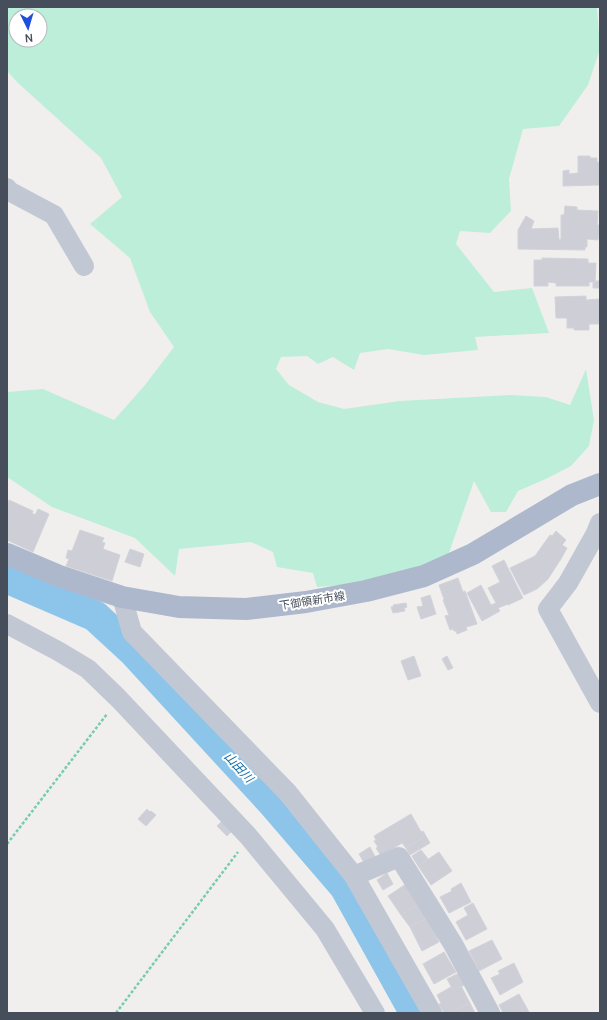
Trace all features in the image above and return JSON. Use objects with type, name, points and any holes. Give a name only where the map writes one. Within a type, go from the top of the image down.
[{"type":"main road","name":"下御領新市線","points":[[7,554],[59,576],[122,597],[179,607],[246,609],[306,602],[366,591],[424,576],[473,554],[572,495],[600,484]]},
{"type":"street","points":[[7,188],[9,191],[54,215],[84,266]]},
{"type":"street","points":[[600,523],[595,535],[568,583],[548,609],[600,703]]},
{"type":"street","points":[[122,597],[132,632],[288,793],[354,876],[432,1013]]},
{"type":"street","points":[[7,624],[88,669],[119,699],[249,837],[325,930],[375,1013]]},
{"type":"street","points":[[354,876],[399,857],[453,944],[490,1013]]},
{"type":"path","points":[[7,844],[119,699]]},
{"type":"path","points":[[116,1013],[249,837]]},
{"type":"green space","points":[[7,7],[597,7],[600,49],[588,85],[559,126],[523,129],[509,179],[511,211],[490,233],[460,231],[456,244],[494,292],[532,288],[549,333],[475,337],[478,350],[424,355],[388,349],[360,353],[354,370],[333,357],[318,364],[307,356],[281,357],[276,369],[289,385],[318,402],[344,409],[400,401],[510,395],[546,397],[570,405],[586,369],[594,420],[589,446],[571,466],[518,491],[506,512],[491,512],[474,481],[449,553],[433,562],[378,582],[317,587],[313,573],[277,567],[273,552],[251,542],[179,549],[175,576],[135,538],[52,507],[7,477],[7,392],[43,389],[114,420],[145,385],[174,347],[150,312],[130,258],[90,224],[122,197],[101,158],[18,83],[7,71]]},
{"type":"building","points":[[578,156],[590,156],[590,158],[597,158],[597,162],[600,162],[600,185],[563,186],[563,171],[569,170],[569,174],[578,173]]},
{"type":"building","points":[[565,206],[577,207],[577,210],[598,211],[598,240],[587,239],[587,247],[585,247],[585,250],[518,249],[518,230],[526,216],[534,221],[531,229],[558,228],[559,240],[561,239],[561,215],[564,215]]},
{"type":"building","points":[[542,258],[588,259],[588,263],[596,263],[595,282],[589,282],[589,286],[556,286],[556,283],[548,282],[548,286],[534,286],[534,260],[542,260]]},
{"type":"building","points":[[600,281],[600,288],[593,288],[593,282]]},
{"type":"building","points":[[586,296],[586,300],[600,299],[600,324],[589,324],[589,330],[574,330],[574,328],[567,328],[567,318],[556,318],[555,297]]},
{"type":"building","points":[[9,500],[33,511],[32,513],[35,515],[38,509],[49,514],[33,552],[7,540],[7,505]]},
{"type":"building","points":[[80,530],[104,538],[102,542],[105,543],[103,549],[120,555],[112,581],[66,566],[69,559],[66,558],[68,550],[72,551]]},
{"type":"building","points":[[556,531],[566,540],[562,545],[567,548],[548,579],[537,589],[524,595],[510,568],[535,556],[550,535],[552,536]]},
{"type":"building","points":[[130,549],[144,554],[140,567],[125,562]]},
{"type":"building","points":[[504,560],[523,598],[498,608],[500,611],[482,621],[467,593],[481,585],[491,605],[496,603],[488,588],[500,582],[492,566]]},
{"type":"building","points":[[458,578],[463,592],[465,591],[477,624],[466,627],[467,630],[457,634],[453,629],[450,630],[445,616],[449,615],[439,585]]},
{"type":"building","points":[[430,595],[436,614],[421,619],[417,607],[423,606],[421,598]]},
{"type":"building","points":[[406,603],[407,607],[404,608],[405,611],[393,613],[391,607],[394,606],[393,605]]},
{"type":"building","points":[[414,656],[421,676],[408,680],[401,661]]},
{"type":"building","points":[[447,656],[453,668],[448,670],[442,659]]},
{"type":"building","points":[[147,809],[156,815],[146,826],[138,819]]},
{"type":"building","points":[[411,814],[424,837],[406,848],[402,843],[381,856],[376,848],[378,847],[374,841],[376,840],[374,836]]},
{"type":"building","points":[[222,821],[232,831],[227,836],[217,826]]},
{"type":"building","points":[[423,831],[430,843],[410,855],[406,848],[424,837],[421,832]]},
{"type":"building","points":[[370,847],[377,860],[366,866],[359,854]]},
{"type":"building","points":[[421,850],[428,859],[418,866],[412,856]]},
{"type":"building","points":[[439,852],[452,871],[431,885],[418,866]]},
{"type":"building","points":[[387,873],[393,884],[383,890],[377,880]]},
{"type":"building","points":[[461,883],[471,902],[449,913],[440,897],[452,891],[451,889]]},
{"type":"building","points":[[406,884],[419,903],[401,915],[388,896]]},
{"type":"building","points":[[419,903],[427,918],[410,927],[401,915]]},
{"type":"building","points":[[473,903],[487,929],[466,940],[456,922],[468,915],[464,908]]},
{"type":"building","points":[[427,918],[439,942],[422,951],[410,927]]},
{"type":"building","points":[[492,940],[502,959],[479,971],[469,951]]},
{"type":"building","points":[[444,952],[456,972],[434,984],[423,964]]},
{"type":"building","points":[[514,963],[523,982],[500,995],[491,978],[500,974],[498,971]]},
{"type":"building","points":[[459,973],[465,985],[453,990],[447,979]]},
{"type":"building","points":[[461,986],[470,1003],[449,1013],[444,1013],[439,1004],[441,1003],[437,995],[451,987],[453,990]]},
{"type":"building","points":[[519,994],[529,1012],[503,1013],[499,1005]]},
{"type":"building","points":[[470,1003],[475,1013],[449,1013]]},
{"type":"waterway","name":"山田川","points":[[7,578],[95,616],[133,651],[271,801],[345,887],[415,1013]]}]
